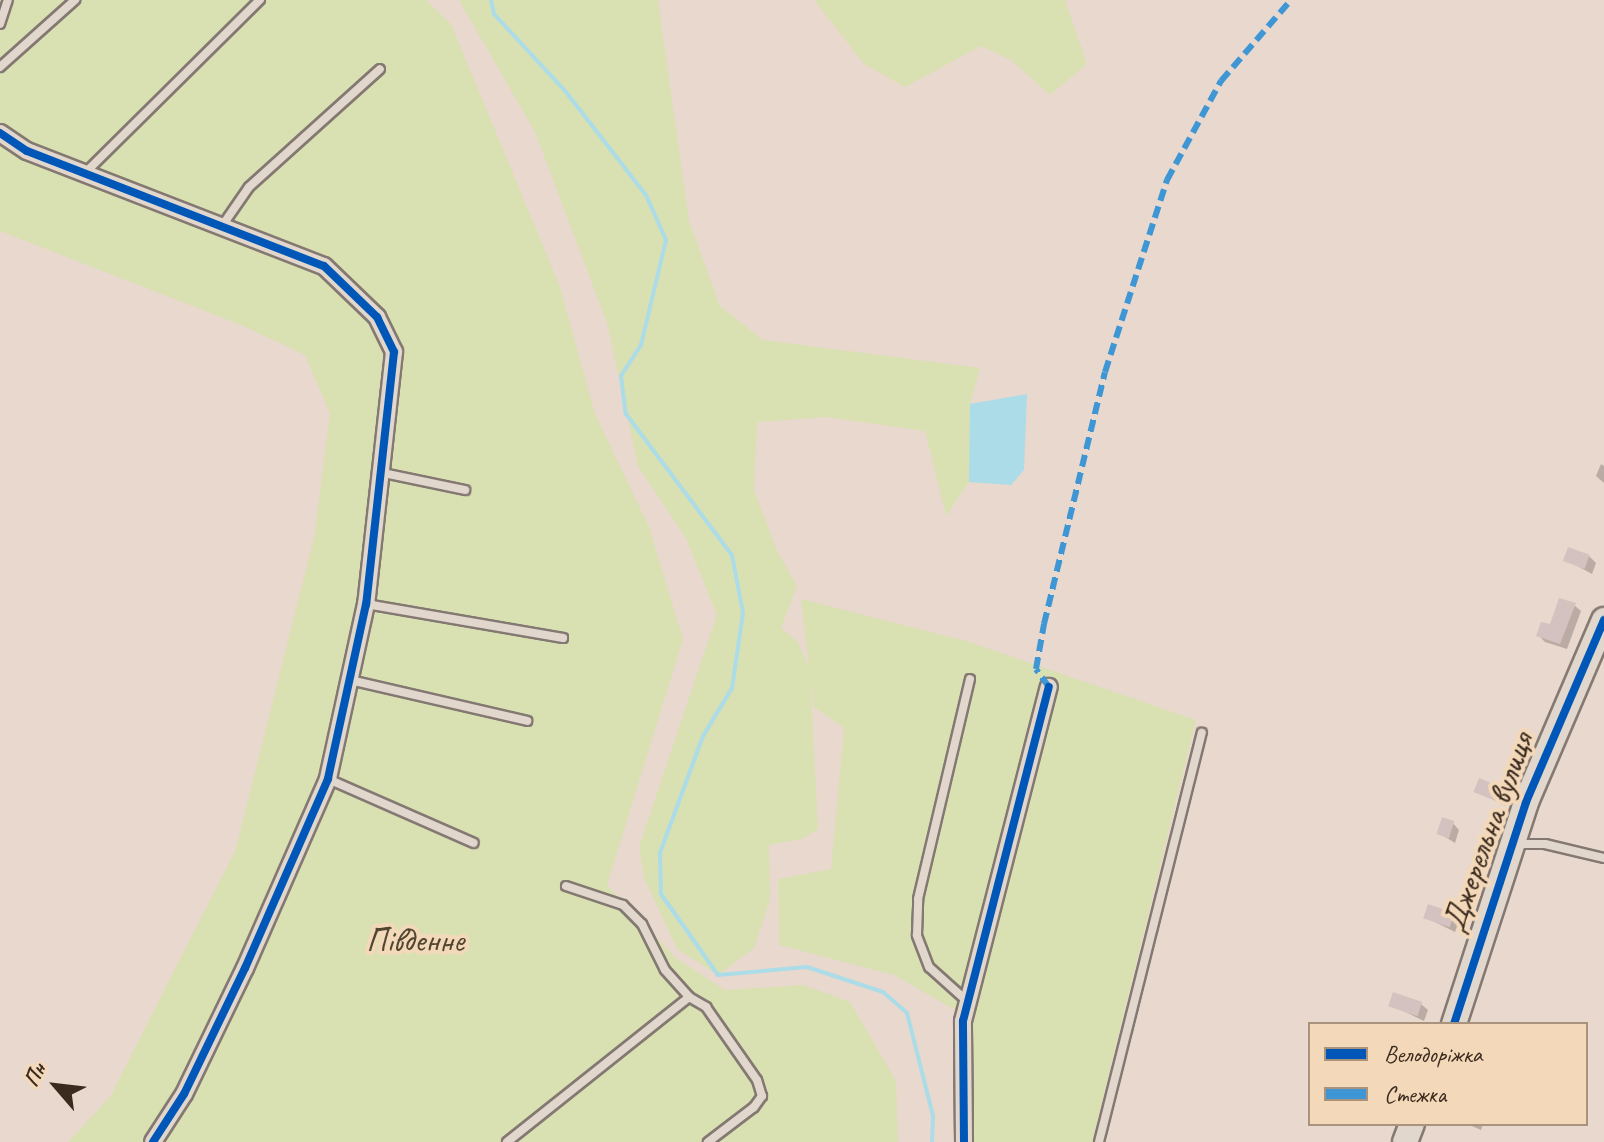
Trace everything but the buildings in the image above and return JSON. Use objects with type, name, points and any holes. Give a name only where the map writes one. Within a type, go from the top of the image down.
[{"type":"street","points":[[0,133],[27,151],[324,266],[377,317],[394,352],[383,473],[366,604],[328,779],[245,968],[184,1094],[153,1142]]},
{"type":"street","name":"Джерельна вулиця","points":[[1455,1022],[1513,844],[1604,620]]},
{"type":"street","points":[[964,1142],[963,1021],[1049,687]]},
{"type":"lane","points":[[0,24],[8,0]]},
{"type":"lane","points":[[0,67],[75,0]]},
{"type":"lane","points":[[84,173],[260,0]]},
{"type":"lane","points":[[221,226],[249,187],[380,69]]},
{"type":"lane","points":[[383,473],[465,490]]},
{"type":"lane","points":[[366,604],[563,638]]},
{"type":"lane","points":[[968,1002],[929,967],[917,935],[918,899],[970,679]]},
{"type":"lane","points":[[350,680],[527,721]]},
{"type":"lane","points":[[1099,1142],[1202,733]]},
{"type":"lane","points":[[328,779],[474,843]]},
{"type":"lane","points":[[1513,844],[1545,844],[1604,858]]},
{"type":"lane","points":[[566,886],[623,905],[642,924],[665,970],[689,997],[706,1007],[757,1080],[762,1096],[708,1142]]},
{"type":"lane","points":[[507,1142],[689,997]]},
{"type":"green space","name":"Південне","points":[[0,0],[426,0],[451,24],[560,287],[595,414],[649,527],[683,639],[607,885],[676,958],[725,990],[803,985],[850,1002],[896,1081],[898,1142],[68,1142],[110,1097],[235,851],[314,538],[330,414],[305,355],[241,325],[0,231]]},
{"type":"green space","points":[[459,0],[658,0],[689,221],[720,306],[763,340],[980,368],[970,404],[969,482],[946,516],[925,431],[826,417],[757,422],[754,490],[778,553],[797,586],[781,628],[798,642],[810,670],[818,829],[802,839],[769,845],[770,900],[754,948],[718,975],[677,949],[644,878],[639,847],[717,615],[686,538],[638,466],[607,323],[535,132]]},
{"type":"green space","points":[[814,0],[1065,0],[1087,64],[1050,95],[1011,60],[981,46],[905,87],[864,64]]},
{"type":"green space","points":[[801,599],[966,641],[1196,720],[1092,1142],[971,1142],[973,1020],[894,975],[779,945],[778,879],[831,869],[844,728],[814,707]]},
{"type":"water","points":[[1027,394],[1024,470],[1011,485],[969,482],[970,404]]},
{"type":"waterway","points":[[491,0],[494,14],[566,92],[646,195],[666,240],[641,345],[621,376],[626,414],[732,555],[743,613],[732,688],[703,736],[660,853],[661,894],[718,975],[807,967],[883,992],[907,1013],[933,1116],[932,1142]]},
{"type":"marked path","points":[[1049,687],[1036,669],[1044,624],[1105,372],[1167,180],[1221,81],[1291,0]]},
{"type":"cycle path","points":[[0,133],[27,151],[324,266],[377,317],[394,352],[366,604],[328,779],[245,968],[184,1094],[153,1142]]},
{"type":"cycle path","points":[[1455,1022],[1526,802],[1604,620]]},
{"type":"cycle path","points":[[964,1142],[963,1021],[1049,687]]}]
